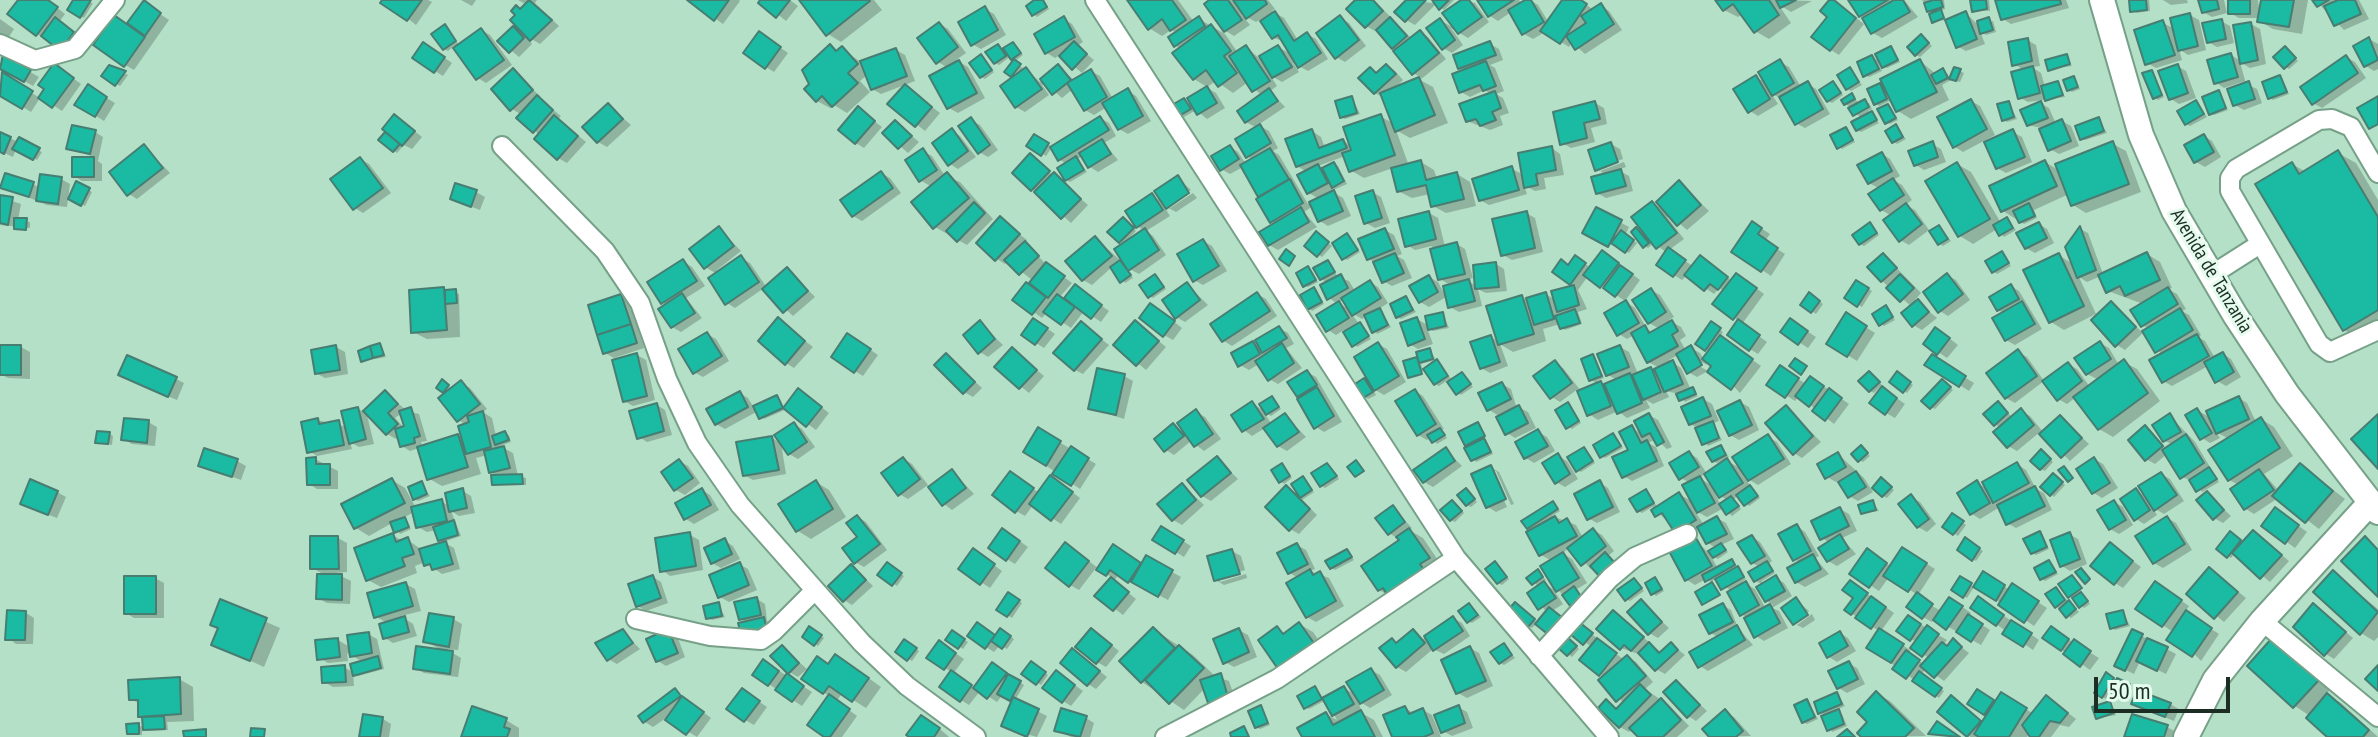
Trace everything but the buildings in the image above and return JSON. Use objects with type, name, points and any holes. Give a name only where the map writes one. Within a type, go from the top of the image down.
[{"type":"main road","name":"Avenida de Tanzania","points":[[2102,0],[2141,135],[2174,211],[2235,315],[2287,394],[2375,504]]},
{"type":"main road","points":[[2186,737],[2215,680],[2262,621],[2375,504]]},
{"type":"street","points":[[0,44],[35,60],[75,49],[115,0]]},
{"type":"street","points":[[1095,0],[1456,558],[1609,737]]},
{"type":"street","points":[[2378,173],[2351,127],[2332,119],[2319,120],[2236,169],[2230,178],[2230,191],[2319,344],[2330,352],[2378,330]]},
{"type":"street","points":[[502,146],[605,251],[640,303],[667,379],[697,443],[740,505],[862,643],[907,686],[976,737]]},
{"type":"street","points":[[2213,274],[2260,244]]},
{"type":"street","points":[[1539,656],[1610,578],[1635,557],[1687,534]]},
{"type":"street","points":[[1165,737],[1277,679],[1456,558]]},
{"type":"street","points":[[636,619],[710,636],[761,640],[815,590]]},
{"type":"street","points":[[2262,621],[2378,717]]}]
